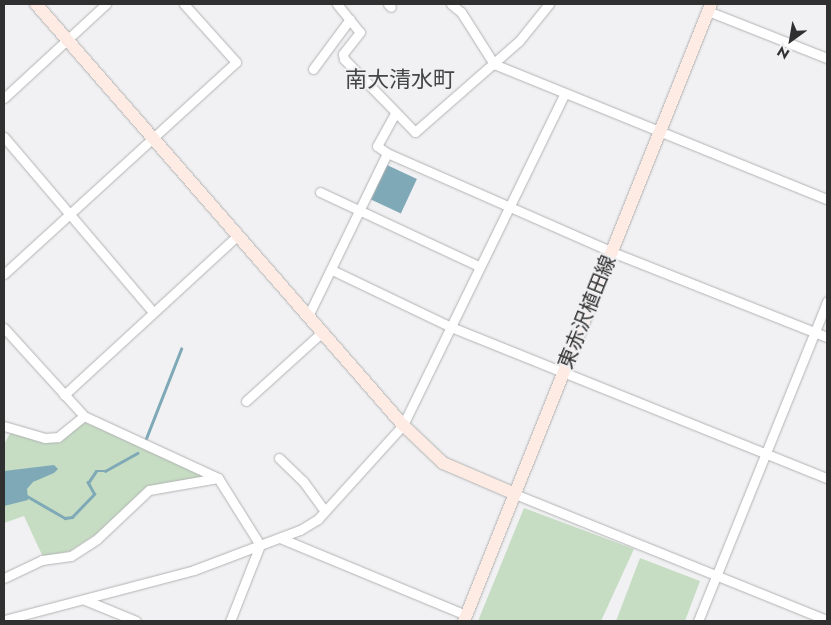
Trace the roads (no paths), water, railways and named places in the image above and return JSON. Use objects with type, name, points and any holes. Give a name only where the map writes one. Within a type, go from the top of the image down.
[{"type":"street","points":[[36,4],[403,425],[443,463],[827,620]]},
{"type":"street","points":[[4,98],[106,4]]},
{"type":"street","points":[[4,274],[236,62],[184,4]]},
{"type":"street","points":[[337,4],[360,32],[343,54],[344,60],[415,132],[519,41],[548,4]]},
{"type":"street","points":[[451,4],[460,12],[494,64],[827,198]]},
{"type":"street","points":[[710,7],[827,58]]},
{"type":"street","name":"東赤沢植田線","points":[[465,618],[710,7]]},
{"type":"street","points":[[313,69],[350,19]]},
{"type":"street","points":[[4,620],[194,570],[300,530],[325,511],[403,425],[508,206],[565,93]]},
{"type":"street","points":[[395,113],[377,146],[387,153],[612,252],[827,337]]},
{"type":"street","points":[[4,136],[153,312]]},
{"type":"street","points":[[308,316],[332,270],[387,153]]},
{"type":"street","points":[[320,192],[479,266]]},
{"type":"street","points":[[64,395],[238,235]]},
{"type":"street","points":[[332,270],[451,327],[827,478]]},
{"type":"street","points":[[698,621],[827,301]]},
{"type":"street","points":[[4,328],[84,416],[218,478],[260,545]]},
{"type":"street","points":[[246,402],[322,332]]},
{"type":"street","points":[[4,426],[45,438],[58,437],[84,416]]},
{"type":"street","points":[[279,458],[303,481],[325,511]]},
{"type":"street","points":[[4,578],[42,560],[72,556],[97,539],[149,490],[218,478]]},
{"type":"street","points":[[280,538],[465,618]]},
{"type":"street","points":[[230,621],[260,545]]},
{"type":"street","points":[[85,600],[136,621]]},
{"type":"water","points":[[387,165],[417,179],[401,213],[371,199]]},
{"type":"water","points":[[54,465],[58,469],[54,473],[33,482],[27,489],[28,500],[4,506],[4,471]]},
{"type":"waterway","points":[[145,441],[181,349]]},
{"type":"waterway","points":[[27,496],[65,518],[72,517],[94,494],[88,483],[96,471],[105,471],[137,453]]},
{"type":"district","name":"南大清水町","points":[[400,80]]}]
